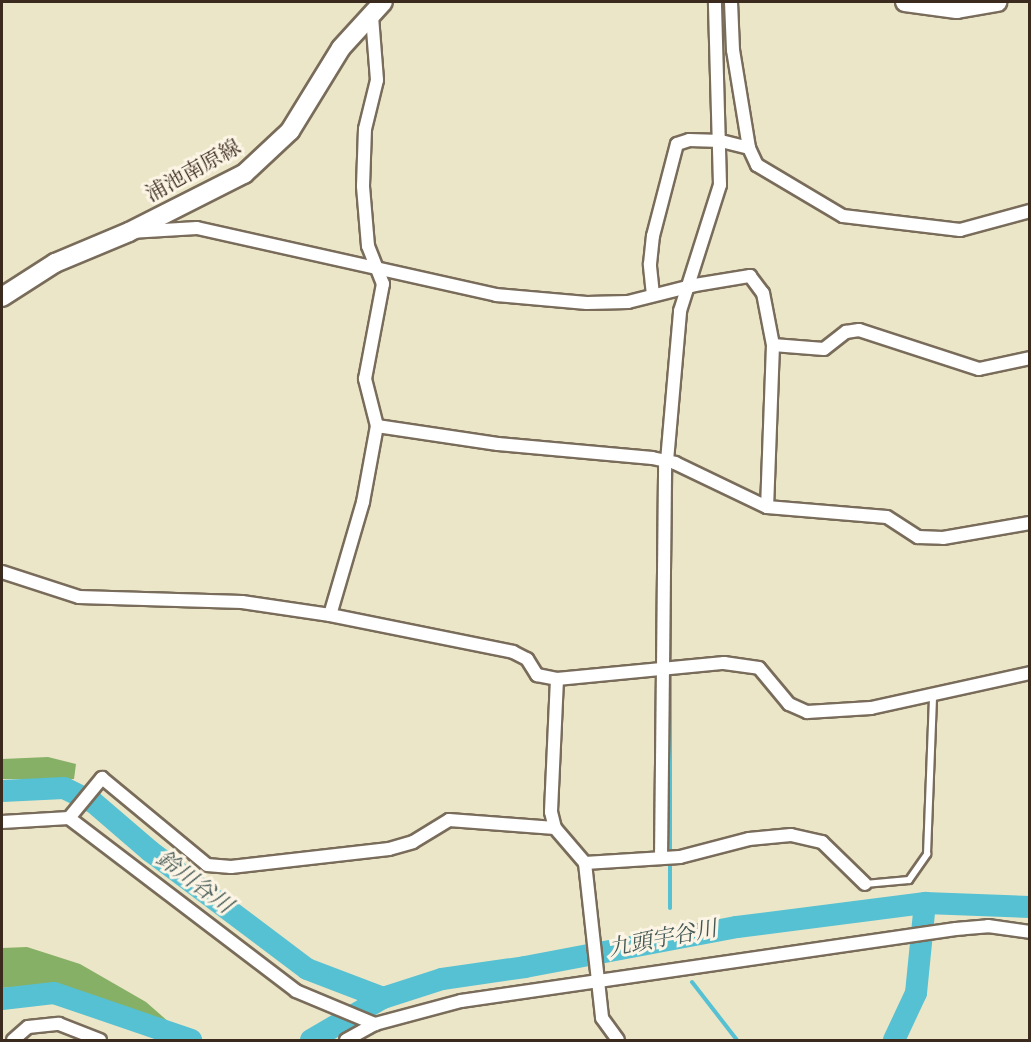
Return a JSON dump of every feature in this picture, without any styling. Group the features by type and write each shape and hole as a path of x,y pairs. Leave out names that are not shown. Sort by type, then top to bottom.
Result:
{"main road":[{"path":"904,2 957,9 997,2"},
{"name":"浦池南原線","path":"2,297 55,263 129,232 244,174 290,131 341,48 378,9"}],"street":[{"path":"666,857 669,462 676,343 690,286 716,204 724,141 715,2"},
{"path":"731,2 734,50 749,148 757,165 843,216 960,230 1029,211"},
{"path":"330,615 363,502 377,426 365,380 383,284 369,246 363,186 365,129 377,80 378,9"},
{"path":"653,295 650,264 653,236 670,159 677,144 689,140 724,141 749,148"},
{"path":"129,232 148,234 196,228 496,295 587,303 628,302 741,275 756,279 763,293 773,345 767,507"},
{"path":"773,345 824,349 846,332 859,330 979,369 1029,358"},
{"path":"377,426 498,444 669,462 767,507 887,517 918,537 943,538 1029,523"},
{"path":"2,572 79,597 242,602 330,615 513,652 527,659 537,675 557,679 724,663 759,668 789,704 807,712 871,708 1029,673"},
{"path":"557,679 551,812 555,828 585,862 590,935 602,1018 618,1041"},
{"path":"73,814 102,778 207,865 231,867 389,849 413,842 449,819 555,828"},
{"path":"2,822 73,814 315,1002 371,1022"},
{"path":"585,862 666,857 749,839 804,837 822,842 865,884"},
{"path":"346,1041 371,1022 460,1001 921,934 988,926 1029,932"},
{"path":"2,1039 13,1040 28,1027 59,1024 100,1041"}],"lane":[{"path":"865,884 909,880 927,854 933,696"}],"green space":[{"path":"48,757 76,764 74,779 2,779 2,759"},
{"path":"27,947 80,964 146,1002 170,1023 53,984 2,988 2,948"}],"waterway":[{"path":"721,16 725,179"},
{"path":"708,243 725,187"},
{"path":"670,517 672,465"},
{"path":"670,591 670,908"},
{"name":"鈴川谷川","path":"2,791 64,788 93,802 150,851 307,969 383,998"},
{"name":"九頭宇谷川","path":"311,1040 383,998 442,979 525,967 737,927 925,903 1030,907"},
{"path":"894,1040 916,993 925,903"},
{"path":"692,982 737,1040"},
{"name":"九頭宇谷川","path":"2,999 54,993 191,1040"}]}
